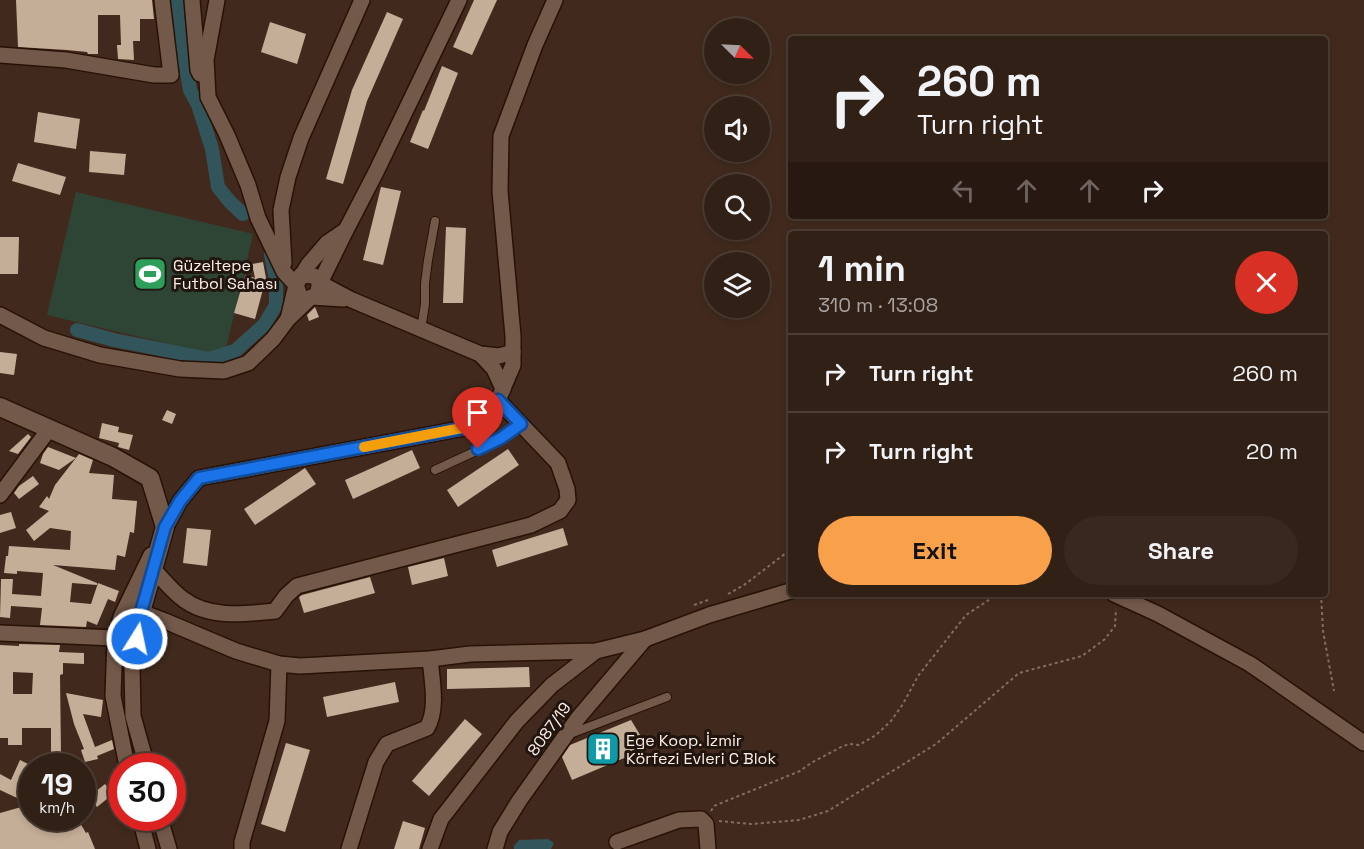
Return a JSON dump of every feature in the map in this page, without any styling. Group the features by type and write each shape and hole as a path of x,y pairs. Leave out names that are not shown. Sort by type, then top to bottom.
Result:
{"street":[{"path":"0,55 66,60 154,75 171,75 162,0"},
{"path":"192,0 198,70 208,86"},
{"path":"218,0 206,60 208,97 248,185 258,218 284,272 298,280 314,276 315,290"},
{"path":"284,272 281,210 288,177 301,138 362,0"},
{"path":"0,315 44,338 100,355 180,369 224,371 248,363 273,339 315,290 376,172 459,0"},
{"path":"124,753 112,696 115,638 121,617 165,527 180,501 199,478 475,426 494,410 513,365 513,336 500,191 501,136 555,0"},
{"path":"288,319 298,280 327,243 346,230"},
{"path":"298,280 301,297 315,290 352,300 480,354 499,356 513,352"},
{"path":"153,569 184,600 198,607 237,615 275,611 297,586 531,525 560,511 568,500 567,489 558,463 521,424 501,394 494,369 480,354"},
{"path":"0,408 50,428 150,478 165,527 141,612 132,666 133,716 143,753"},
{"path":"0,495 50,428"},
{"path":"141,612 236,651 279,664 300,666 430,659 470,654 596,651 645,639 709,615 788,592"},
{"path":"1114,598 1158,614 1250,664 1364,743"},
{"path":"0,633 115,638"},
{"name":"8087/19","path":"495,849 500,832 519,801 578,718 645,639"},
{"path":"430,849 441,819 517,721 552,685 596,651"},
{"path":"349,849 376,762 387,744 428,728 430,724 433,712 430,659"},
{"path":"242,849 242,842 277,721 279,664"},
{"path":"617,842 679,820 701,819 706,824 708,849"},
{"path":"143,831 148,849"},
{"path":"164,831 169,849"}],"lane":[{"path":"421,329 425,304 425,283 435,221"},
{"path":"435,470 501,438 521,424"},
{"path":"566,735 668,697"}],"path":[{"path":"993,597 966,615 918,676 891,721 876,735 859,745 843,746 800,771 714,806 711,812 712,818 718,821 751,824 800,820 828,811 936,744 1018,673 1082,656 1105,639 1115,626 1114,598"},
{"path":"1321,597 1323,631 1334,691"}],"green space":[{"name":"Güzeltepe Futbol Sahası","path":"76,192 253,234 224,357 47,315"}],"water":[{"path":"548,839 554,843 551,849 514,849 519,840"}],"building":[{"path":"16,0 152,0 154,19 140,19 140,41 133,41 134,60 118,59 117,45 121,45 120,15 98,15 98,54 18,47"},
{"path":"474,0 497,0 472,55 453,47"},
{"path":"387,12 403,19 367,101 343,184 326,179 352,90"},
{"path":"270,22 306,34 297,64 261,52"},
{"path":"442,66 458,73 428,149 410,142"},
{"path":"38,112 80,119 76,149 34,142"},
{"path":"90,151 126,154 124,175 89,172"},
{"path":"18,163 66,177 60,195 12,181"},
{"path":"381,187 401,191 383,265 363,260"},
{"path":"446,227 466,228 463,303 443,303"},
{"path":"0,237 19,237 18,274 0,274"},
{"path":"263,262 266,278 255,319 234,313 245,275 255,278 252,264"},
{"path":"315,307 319,317 309,321 307,315"},
{"path":"0,352 17,354 14,375 0,373"},
{"path":"167,410 176,414 172,424 162,420"},
{"path":"102,423 119,427 118,432 133,435 129,450 118,447 119,443 99,438"},
{"path":"28,434 31,437 18,454 9,451"},
{"path":"48,447 76,458 59,470 40,463"},
{"path":"508,449 519,465 458,507 447,490"},
{"path":"412,450 420,468 353,499 345,480"},
{"path":"79,454 93,460 89,473 114,475 112,499 137,501 134,533 130,532 125,557 117,555 115,570 53,565 97,583 97,585 72,583 70,602 91,604 98,583 119,591 115,602 108,599 97,625 87,621 86,627 40,625 42,608 11,606 10,618 0,617 1,579 13,579 12,594 41,596 43,573 17,571 17,574 4,573 9,546 70,550 71,531 50,528 34,541 26,530 49,511 39,507 47,496 49,499 55,485"},
{"path":"305,468 316,484 255,525 244,509"},
{"path":"33,476 39,484 19,499 14,493 19,486"},
{"path":"11,512 16,528 0,533 0,515"},
{"path":"187,528 211,530 207,566 183,563"},
{"path":"563,528 568,545 497,567 492,550"},
{"path":"444,558 448,576 412,585 408,567"},
{"path":"370,577 375,593 304,613 299,597 302,595"},
{"path":"0,645 60,645 59,652 84,653 84,664 63,663 63,674 60,675 61,753 51,753 51,728 22,728 22,745 8,745 8,738 0,738","holes":["13,672 33,673 32,694 13,694"]},
{"path":"529,667 530,687 447,689 447,669"},
{"path":"395,682 399,702 327,717 323,697"},
{"path":"66,693 103,700 101,717 83,714 95,747 112,740 114,749 97,756 96,759 96,753 82,753 81,750 84,749 74,724"},
{"path":"465,719 482,734 429,796 412,781"},
{"name":"Ege Koop. İzmir Körfezi Evleri C Blok","path":"631,720 648,748 572,780 562,757 570,745"},
{"path":"286,743 310,750 285,832 261,824"},
{"path":"18,764 18,798 0,790 0,774 11,780"},
{"path":"105,784 108,788 108,798 97,807 96,806 96,791"},
{"path":"18,808 18,831 88,832 95,849 0,849 0,813"},
{"path":"403,821 425,828 419,849 394,849"}],"waterway":[{"path":"177,0 178,22 190,90 198,105 212,149 218,187 243,214"},
{"path":"77,330 114,340 209,359 235,351 264,325 276,305 276,280 271,255"}],"slow traffic":[{"path":"364,447 477,425"}],"place":[{"name":"Güzeltepe Futbol Sahası","path":"150,274"},
{"name":"Ege Koop. İzmir Körfezi Evleri C Blok","path":"603,749"}],"route":[{"path":"137,639 141,612 165,527 180,501 199,478 475,426 494,410 498,400 521,424 501,438 478,449"}]}
